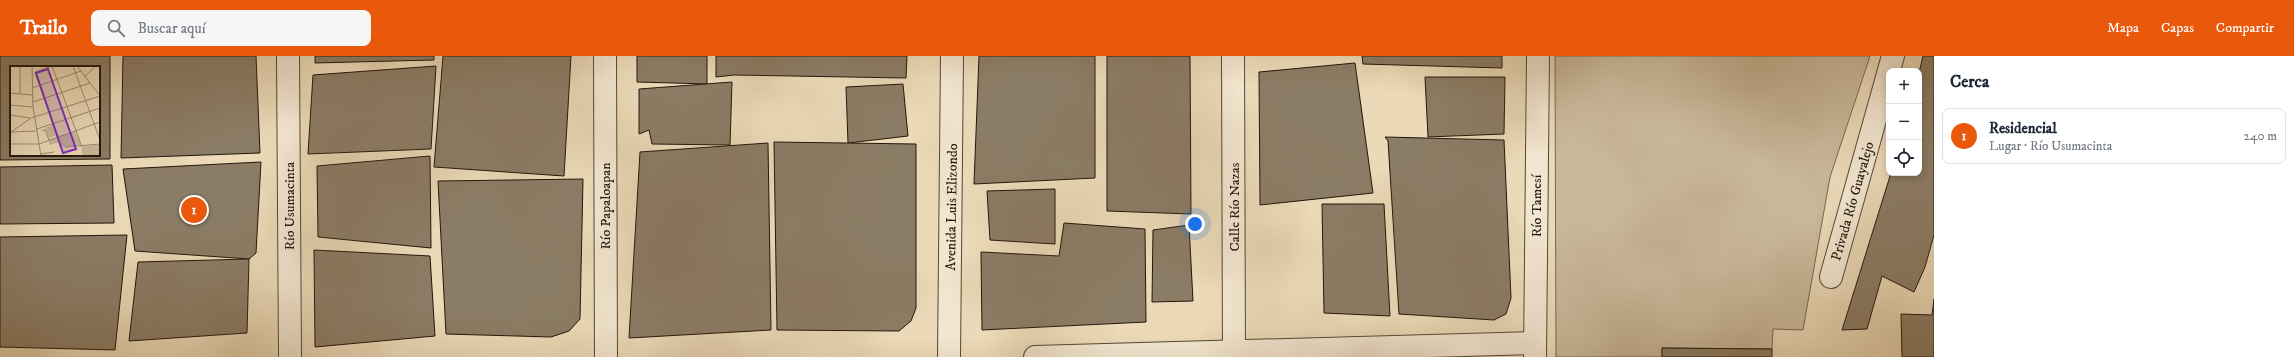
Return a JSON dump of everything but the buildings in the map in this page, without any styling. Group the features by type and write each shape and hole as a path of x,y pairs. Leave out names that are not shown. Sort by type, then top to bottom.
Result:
{"street":[{"name":"Río Usumacinta","path":"288,56 290,357"},
{"name":"Río Papaloapan","path":"605,56 606,357"},
{"name":"Avenida Luis Elizondo","path":"949,357 952,56"},
{"name":"Calle Río Nazas","path":"1233,56 1234,354"},
{"name":"Río Tamesí","path":"1535,350 1538,56"},
{"name":"Privada Río Guayalejo","path":"1831,277 1893,56"},
{"path":"1035,357 1535,350"}],"shaded area":[{"path":"1555,56 1870,56 1830,177 1803,330 1773,329 1772,349 1662,348 1662,357 1556,357"}],"place":[{"name":"Residencial","path":"194,210"}]}
